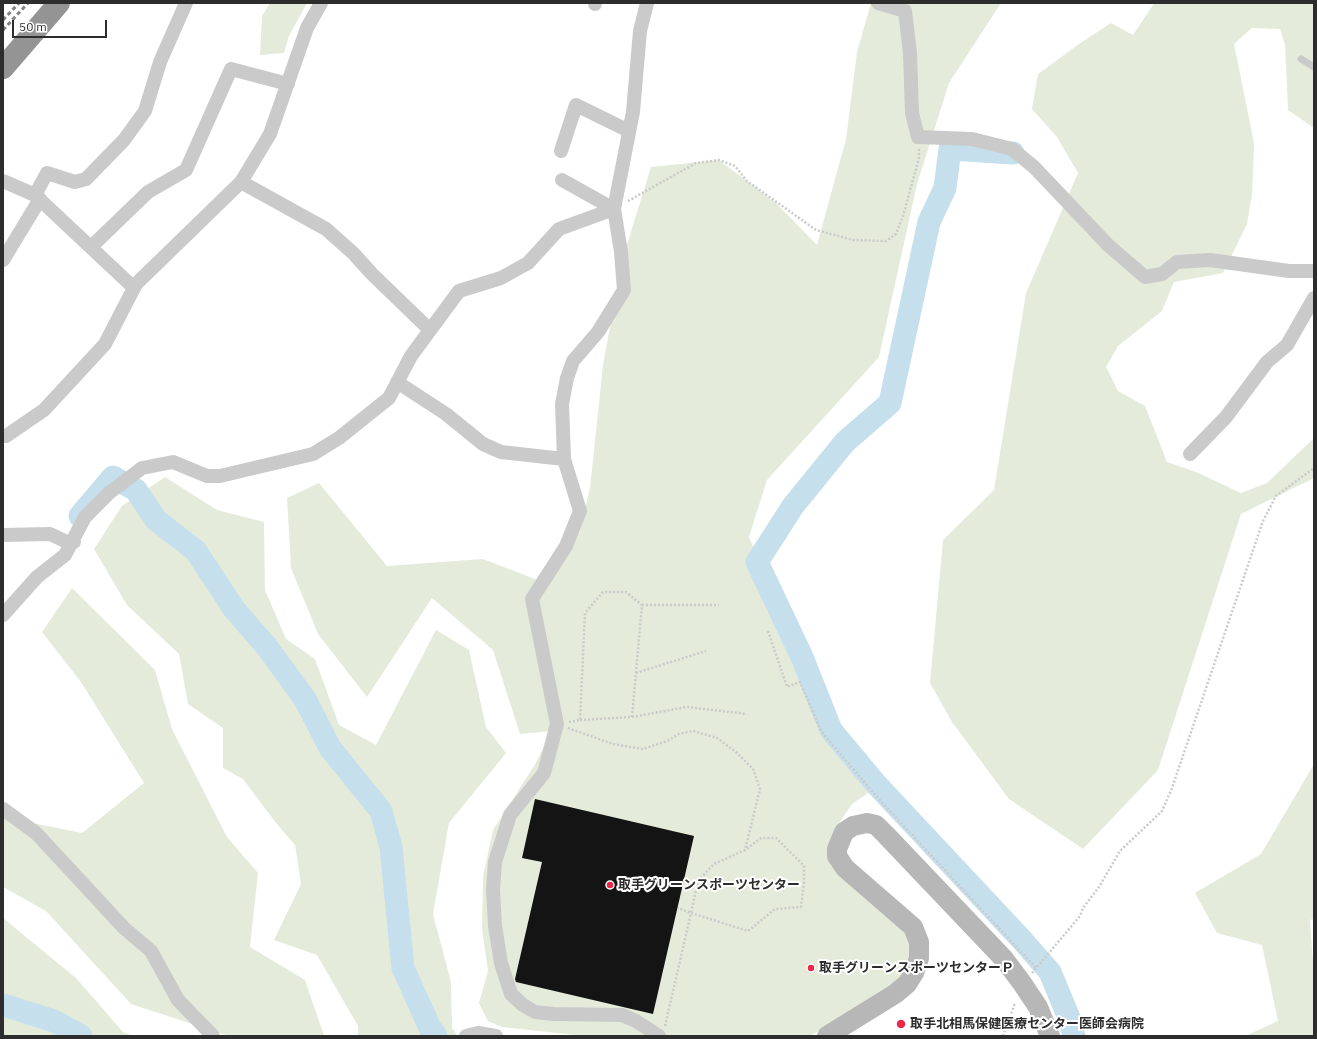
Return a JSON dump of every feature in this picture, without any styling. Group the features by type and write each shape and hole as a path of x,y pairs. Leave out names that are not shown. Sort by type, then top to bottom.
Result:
{"highway":[{"path":"3,68 59,3"}],"street":[{"path":"3,260 38,197 46,173 75,182 86,179 124,140 145,111 160,62 186,3"},
{"path":"3,436 6,436 44,410 105,344 136,284 241,182 270,134 308,28 321,3"},
{"path":"647,3 640,31 633,112 614,209 621,252 624,290 598,332 573,361 569,372 562,404 564,459 580,511 566,546 532,599 557,724 544,773 510,815 495,862 493,890 495,926 501,963 511,994 523,1006 535,1012 553,1014 622,1016 662,1032"},
{"path":"878,3 905,11 910,52 912,113 918,137 972,139 1012,149 1034,167 1108,245 1145,277 1162,274 1177,262 1210,260 1289,271 1314,271"},
{"path":"91,247 148,192 186,170 232,70 288,84"},
{"path":"561,152 576,105 629,131"},
{"path":"562,180 614,209"},
{"path":"3,181 38,197 133,287 136,284"},
{"path":"241,182 326,229 353,252 372,274 430,330"},
{"path":"3,615 37,577 65,555 74,542 86,517 109,494 142,468 173,462 207,476 220,476 313,454 339,438 372,414 389,398 411,356 459,291 501,278 528,262 559,229 614,209"},
{"path":"1190,454 1226,417 1267,362 1287,345 1314,298"},
{"path":"397,382 446,414 483,444 501,452 564,459"},
{"path":"3,535 50,534 66,542 74,542"},
{"path":"3,809 36,833 124,928 151,951 178,1000 213,1036"},
{"path":"826,1036 901,989 914,973 919,958 919,942 913,927 845,868 837,856 837,849 844,832 853,826 867,823 876,825 1004,959 1038,1007 1050,1036"},
{"path":"466,1036 478,1033 496,1036"}],"lane":[{"path":"1301,59 1314,68"}],"path":[{"path":"614,209 696,163 719,160 735,166 747,181 816,230 853,240 886,241 896,234 903,216 919,158 918,137"},
{"path":"1003,1036 1022,983 1037,969 1080,916 1083,908 1099,887 1108,868 1120,851 1162,811 1175,780 1263,521 1276,496 1314,468"},
{"path":"580,720 585,613 603,592 626,592 642,605 719,605"},
{"path":"632,717 642,605"},
{"path":"768,631 787,687 800,682 821,731 876,796 1037,969"},
{"path":"636,673 706,651"},
{"path":"557,724 580,720 632,717 687,707 747,714"},
{"path":"557,724 613,744 643,749 667,741 679,734 693,731 717,738 737,753 753,769 760,789 745,850"},
{"path":"662,1032 691,913 698,881 714,864 745,850 761,838 776,838 804,866 804,883 801,907 775,910 748,931 691,913 678,908"}],"green space":[{"path":"270,3 307,3 289,36 284,53 260,55 262,16"},
{"path":"871,3 1001,3 949,83 917,184 879,357 767,480 749,537 825,720 881,784 852,804 841,820 830,851 906,932 912,946 906,974 893,987 810,1036 585,1036 502,1027 488,1021 479,1003 488,971 482,929 483,877 493,830 534,766 552,731 520,734 493,650 432,598 367,697 318,634 291,568 287,498 319,483 387,566 483,559 540,581 571,535 579,534 590,488 603,365 623,258 651,167 719,160 776,203 817,245 846,139 857,52"},
{"path":"1152,3 1314,3 1314,128 1288,110 1285,45 1280,29 1252,28 1234,44 1254,143 1252,195 1247,224 1223,273 1174,282 1162,311 1118,346 1106,367 1118,391 1145,406 1167,462 1196,472 1241,493 1267,483 1314,438 1314,478 1241,514 1158,770 1083,849 1009,799 952,722 930,683 943,540 994,490 1026,293 1078,173 1057,137 1032,109 1038,74 1111,23 1133,35 1153,5"},
{"path":"165,477 217,510 264,522 265,590 286,639 315,659 339,725 376,745 436,630 469,650 486,727 506,753 449,823 433,914 451,982 452,1028 458,1036 358,1036 358,1026 317,955 274,940 301,884 295,845 276,823 243,779 223,768 223,728 188,704 179,654 127,605 94,549 122,506"},
{"path":"72,588 155,670 172,729 227,837 258,873 250,947 305,980 324,1036 229,1036 131,1004 46,911 3,887 3,817 82,833 144,783 81,682 42,632"},
{"path":"1314,764 1314,919 1310,920 1314,978 1314,1036 1245,1036 1278,1021 1262,945 1217,933 1195,893 1261,854"},
{"path":"3,918 76,978 123,1032 133,1036 3,1036"}],"building":[{"name":"取手グリーンスポーツセンター","path":"535,799 694,836 653,1014 516,982 515,979 542,862 522,858"}],"waterway":[{"path":"1013,153 950,149 945,188 929,222 890,403 845,442 793,506 757,562 802,657 831,730 876,784 1050,972 1069,1018 1074,1036"},
{"path":"80,516 113,477 136,490 156,520 196,551 234,609 267,647 305,699 330,748 381,811 391,847 403,968 430,1028 436,1036"},
{"path":"3,1005 54,1021 81,1036"}],"railway":[{"path":"3,20 19,3"},
{"path":"3,30 28,3"}],"place":[{"name":"取手グリーンスポーツセンター","path":"610,885"},
{"name":"取手グリーンスポーツセンターＰ","path":"811,968"},
{"name":"取手北相馬保健医療センター医師会病院","path":"901,1024"}]}
